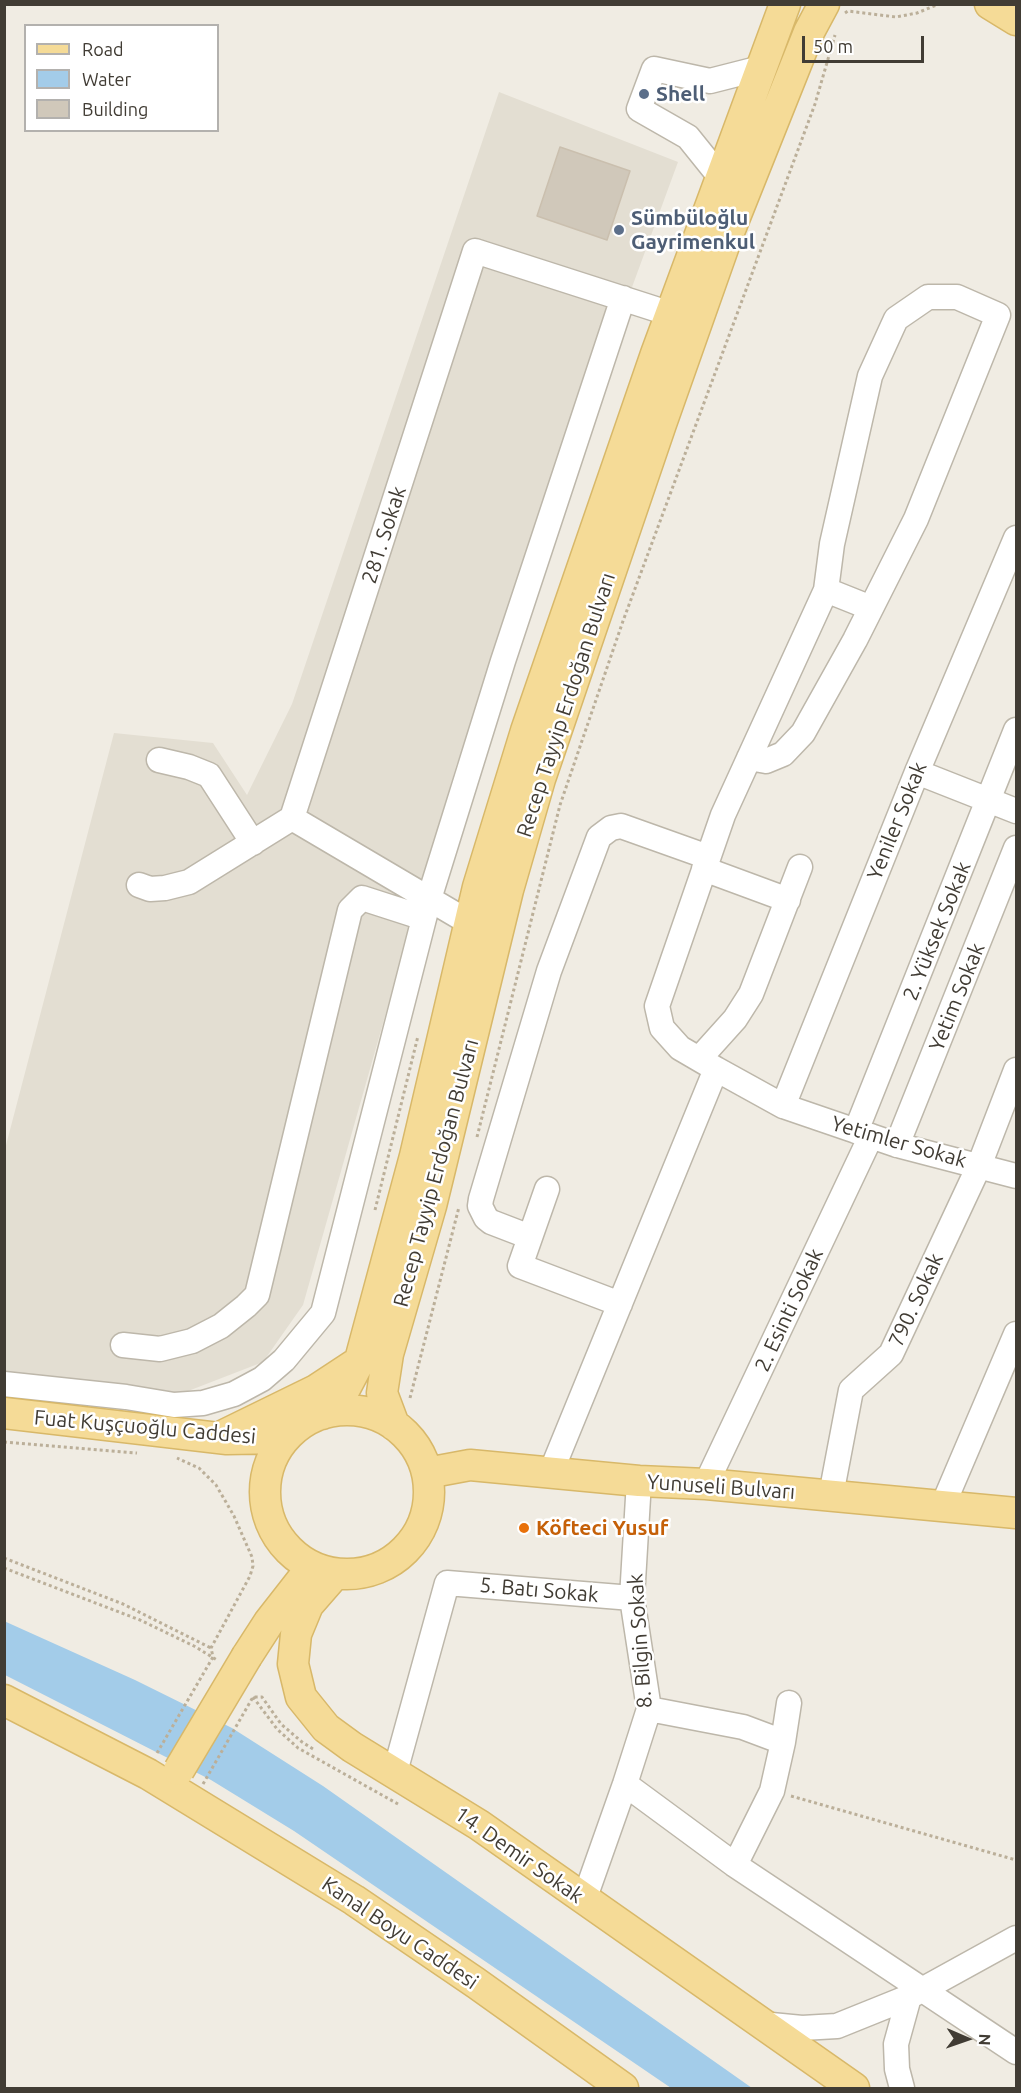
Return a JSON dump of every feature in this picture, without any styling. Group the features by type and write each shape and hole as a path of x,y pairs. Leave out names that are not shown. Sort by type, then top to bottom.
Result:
{"main road":[{"name":"Recep Tayyip Erdoğan Bulvarı","path":"322,1414 341,1396 359,1362 416,1156 478,887 526,731 671,314 785,4"},
{"name":"Recep Tayyip Erdoğan Bulvarı","path":"402,1414 382,1393 388,1354 431,1206 507,890 540,779 727,237 809,32 834,16"},
{"path":"218,1438 316,1390 359,1362"},
{"path":"357,1411 377,1416 402,1414 406,1436 419,1453 426,1473 429,1494 426,1516 410,1545 391,1561 368,1572 352,1574 323,1570 299,1559 280,1540 267,1511 265,1493 267,1475 278,1448 285,1438 306,1421 322,1414 357,1411"},
{"name":"Fuat Kuşçuoğlu Caddesi","path":"4,1413 218,1438 285,1438"},
{"name":"Yunuseli Bulvarı","path":"426,1473 470,1465 1015,1511"},
{"path":"4,1700 148,1774 177,1774 269,1622 323,1570"},
{"name":"14. Demir Sokak","path":"323,1570 296,1634 293,1664 301,1697 326,1728 352,1747 479,1825 854,2088"},
{"name":"Kanal Boyu Caddesi","path":"177,1774 623,2088"}],"street":[{"path":"721,178 688,137 639,109 654,69 710,81 761,68"},
{"name":"281. Sokak","path":"292,818 475,251 671,314"},
{"name":"Yetimler Sokak","path":"871,608 916,519 999,315 957,297 928,297 896,319 870,376 832,544 826,590 723,815 657,1006 662,1028 680,1048 783,1106 897,1145 1017,1176"},
{"path":"4,1384 126,1397 174,1405 202,1403 234,1394 262,1379 284,1360 324,1312 427,908 500,672 622,298"},
{"name":"Yeniler Sokak","path":"783,1106 917,772 1017,538"},
{"path":"749,758 766,760 783,754 803,734 871,608 826,590"},
{"name":"2. Yüksek Sokak","path":"863,1134 1017,730"},
{"path":"159,760 189,767 209,775 253,843"},
{"path":"917,772 1017,811"},
{"path":"139,885 150,889 189,882 292,818 427,908"},
{"path":"530,1237 491,1222 486,1218 480,1206 481,1199 549,971 599,837 611,828 621,826 788,900"},
{"name":"Yetim Sokak","path":"897,1145 1017,848"},
{"path":"550,1472 620,1304 707,1064 751,994 800,867"},
{"path":"123,1345 160,1348 192,1341 221,1326 257,1295 350,910 362,898 427,908 470,923"},
{"name":"790. Sokak","path":"831,1496 851,1390 891,1354 979,1166 1017,1070"},
{"name":"2. Esinti Sokak","path":"706,1484 863,1134"},
{"path":"547,1189 520,1266 620,1304"},
{"path":"944,1505 1017,1334"},
{"name":"8. Bilgin Sokak","path":"584,1900 649,1709 632,1598 639,1481"},
{"name":"5. Batı Sokak","path":"395,1772 447,1583 632,1598"},
{"path":"735,1865 772,1791 789,1703"},
{"path":"649,1709 743,1727 783,1742"},
{"path":"625,1784 916,1993 1017,2052"},
{"path":"761,2024 802,2028 837,2026 916,1993 1017,1938"},
{"path":"902,2088 897,2069 896,2044 916,1993"}],"path":[{"path":"476,1142 560,805 623,621 815,104 834,16 848,11 896,17 917,13 939,4"},
{"path":"402,1414 460,1207"},
{"path":"4,1442 139,1454"},
{"path":"171,1457 180,1458 199,1468 216,1485 234,1516 252,1557 250,1576 211,1648 213,1657 202,1676 177,1774"},
{"path":"4,1558 123,1604 211,1648"},
{"path":"4,1568 140,1620 213,1657"},
{"path":"177,1774 250,1703"},
{"path":"772,1791 1017,1860"}],"shaded area":[{"path":"499,92 678,162 456,766 303,1305 263,1362 183,1393 5,1386 5,1149 114,733 213,743 247,795 292,704"}],"water":[{"path":"4,1621 135,1680 232,1728 323,1786 752,2088 671,2088 294,1831 211,1780 5,1675"}],"building":[{"path":"560,147 630,171 607,240 537,216"}],"place":[{"name":"Shell","path":"644,94"},
{"name":"Sümbüloğlu Gayrimenkul","path":"619,230"},
{"name":"Köfteci Yusuf","path":"524,1528"}]}
